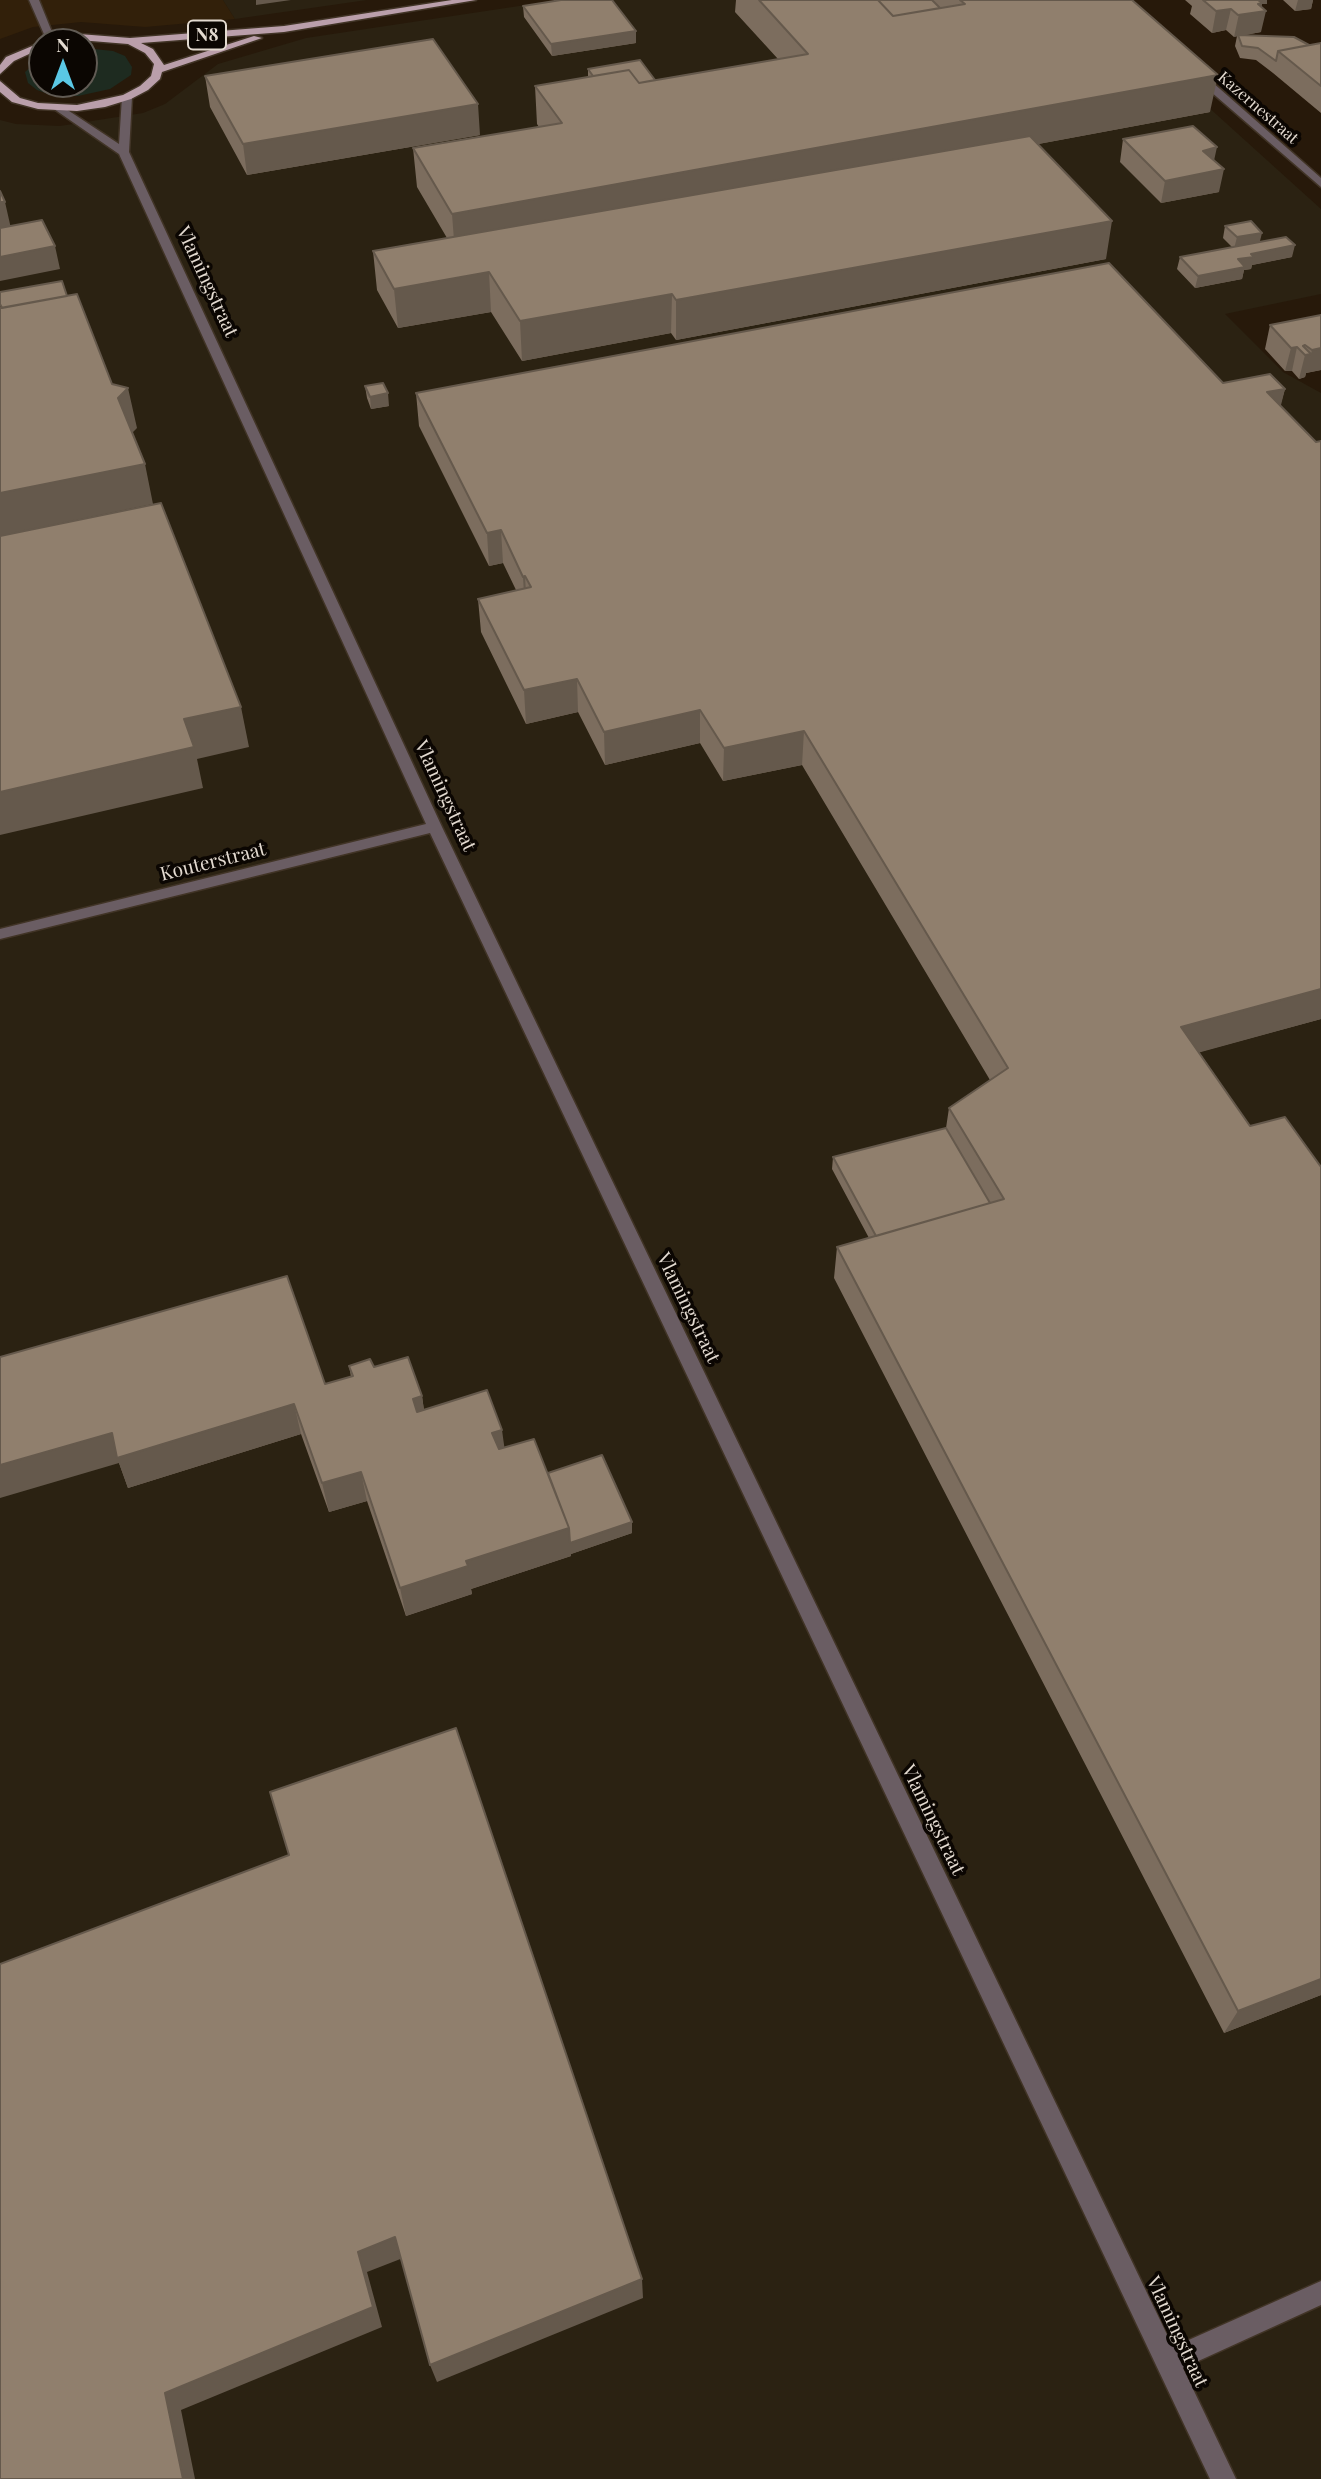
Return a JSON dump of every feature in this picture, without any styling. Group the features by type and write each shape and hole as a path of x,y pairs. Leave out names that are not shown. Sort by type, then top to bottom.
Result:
{"main road":[{"name":"N8","path":"130,41 284,29 471,0"},
{"name":"N8","path":"157,70 284,29"},
{"path":"0,84 4,95 38,106 59,108 105,104 127,97 144,88 156,76 159,64 149,51 130,41 98,38"},
{"path":"2,67 28,49"}],"street":[{"path":"34,0 43,28"},
{"name":"Kazernestraat","path":"1185,65 1321,184"},
{"name":"Vlamingstraat","path":"127,97 124,152 435,827 1223,2479"},
{"path":"59,108 124,152"},
{"name":"Kouterstraat","path":"0,934 435,827"},
{"path":"1168,2362 1321,2293"}],"shaded area":[{"path":"0,0 223,0 235,19 145,27 81,22 28,28 0,39"},
{"path":"223,0 367,0 235,19"},
{"path":"559,0 1090,0 1321,209 1321,294 1225,314 1283,372 1321,393 1321,2479 0,2479 0,120 16,124 60,126 143,113 165,104 218,64 306,38"}],"green space":[{"path":"98,49 125,56 132,67 131,75 110,89 98,92"}],"building":[{"path":"561,0 612,0 636,31 551,44 523,6"},
{"path":"759,0 878,0 893,16 965,4 960,0 1132,0 1218,75 452,214 413,148 562,123 535,86 629,70 639,83 808,54"},
{"path":"878,0 932,0 940,8 893,16"},
{"path":"1203,0 1258,0 1262,3 1258,4 1266,11 1238,15 1231,9 1216,11"},
{"path":"1238,35 1294,37 1309,45 1278,51 1276,61 1258,48 1242,46"},
{"path":"433,39 478,104 243,144 205,76"},
{"path":"1321,43 1321,86 1278,51"},
{"path":"640,60 655,80 639,83 629,70 593,76 588,69"},
{"path":"1193,126 1217,147 1203,151 1224,169 1165,181 1123,139"},
{"path":"1030,136 1112,221 676,300 672,294 520,321 489,272 394,289 373,251"},
{"path":"42,220 55,246 0,257 0,228"},
{"path":"1251,221 1262,233 1237,237 1225,226"},
{"path":"1286,237 1295,245 1238,259 1245,267 1198,276 1180,257"},
{"path":"1109,263 1223,383 1270,374 1285,389 1267,392 1316,442 1321,441 1321,989 1181,1027 1250,1126 1285,1117 1321,1167 1321,1979 1238,2011 837,1247 1004,1199 949,1108 1008,1068 804,731 724,748 700,710 604,732 577,679 524,690 478,599 531,587 525,576 523,577 501,530 487,533 416,393"},
{"path":"62,281 67,296 2,308 0,304 0,292"},
{"path":"77,294 112,384 128,388 118,398 145,464 0,493 0,308"},
{"path":"1321,315 1321,348 1312,350 1303,346 1311,354 1305,355 1297,347 1291,348 1270,325"},
{"path":"383,383 388,393 370,397 365,386"},
{"path":"161,503 241,707 184,719 194,747 0,792 0,536"},
{"path":"946,1128 990,1203 876,1236 833,1157"},
{"path":"287,1276 325,1384 353,1376 349,1366 370,1359 374,1367 408,1357 422,1396 413,1399 417,1412 487,1390 502,1430 492,1433 499,1449 534,1439 569,1528 466,1561 468,1566 400,1588 361,1472 322,1483 294,1404 117,1458 112,1433 0,1465 0,1357"},
{"path":"602,1455 632,1522 570,1543 569,1528 548,1473"},
{"path":"456,1728 642,2279 430,2365 395,2237 358,2252 373,2307 165,2393 183,2479 0,2479 0,1964 289,1855 270,1792"}]}
